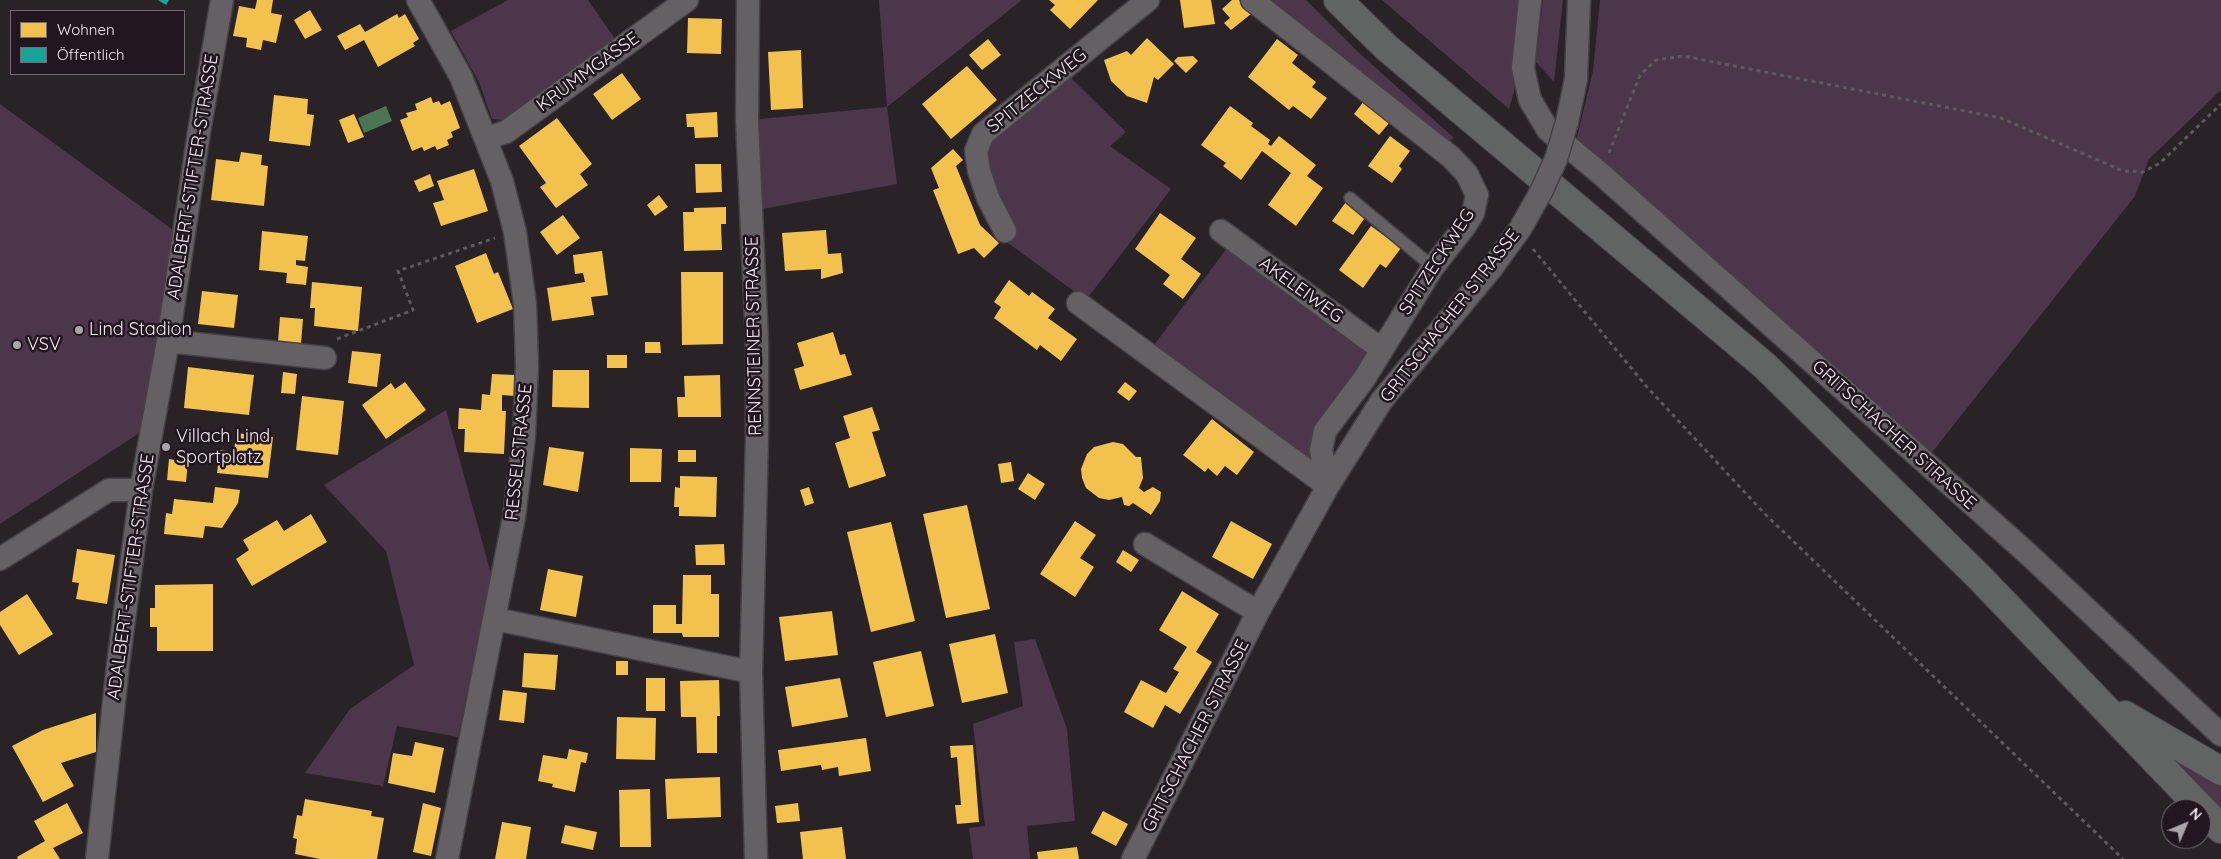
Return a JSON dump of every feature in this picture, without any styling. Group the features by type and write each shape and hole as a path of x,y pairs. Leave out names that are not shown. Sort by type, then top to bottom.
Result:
{"main road":[{"path":"1338,0 1387,48 1765,366 1981,579 2221,829"},
{"path":"2097,699 2221,771"}],"street":[{"name":"ADALBERT-STIFTER-STRASSE","path":"97,859 118,665 141,490 168,341 199,132 222,0"},
{"name":"RESSELSTRASSE","path":"418,0 461,77 487,138 502,181 515,232 525,304 527,366 524,437 514,517 447,859"},
{"name":"KRUMMGASSE","path":"487,138 506,132 688,0"},
{"name":"RENNSTEINER STRASSE","path":"748,0 747,120 756,342 757,437 751,672 756,859"},
{"name":"SPITZECKWEG","path":"1005,231 988,198 979,171 976,151 983,134 1148,0"},
{"name":"SPITZECKWEG","path":"1252,0 1451,157 1467,174 1477,195 1473,213 1433,267 1381,348 1364,379 1325,430 1321,450 1328,486"},
{"name":"GRITSCHACHER STRASSE","path":"1530,0 1523,68 1530,100 1548,130 1601,174 2027,554 2221,735"},
{"name":"GRITSCHACHER STRASSE","path":"1133,859 1258,612 1328,486 1382,400 1491,269 1520,229 1541,192 1556,159 1568,122 1576,79 1579,0"},
{"name":"AKELEIWEG","path":"1221,231 1381,348"},
{"path":"1078,303 1328,486"},
{"path":"168,341 325,358"},
{"path":"0,559 109,490 141,490"},
{"path":"1145,544 1258,612"},
{"path":"495,619 751,672"}],"lane":[{"path":"1350,198 1433,267"}],"path":[{"path":"1601,174 1640,75 1656,60 1684,56 2001,118 2123,171 2143,172 2160,164 2221,104"},
{"path":"325,358 332,341 413,310 398,271 515,232"},
{"path":"1532,248 1646,386 1764,513 2123,859"}],"shaded area":[{"path":"508,0 588,0 615,39 513,117 502,120 492,119 479,82 451,31"},
{"path":"879,0 1022,0 887,107"},
{"path":"1265,0 1306,0 1357,51 1454,138 1445,143"},
{"path":"1382,0 1520,0 1514,92 1509,109"},
{"path":"1543,0 1563,0 1554,82 1536,62"},
{"path":"1600,0 2221,0 2221,90 2149,159 2135,196 1929,456 1576,141 1593,71"},
{"path":"1066,73 1126,132 1110,146 1171,189 1086,300 1004,240 1000,207 986,156 990,144 1001,129"},
{"name":"Lind Stadion","path":"0,104 173,230 144,430 0,524"},
{"path":"386,106 392,121 364,133 358,118"},
{"path":"887,107 897,184 762,209 759,119"},
{"path":"1228,247 1365,350 1365,363 1312,457 1305,460 1151,349"},
{"path":"446,410 491,574 458,737 397,726 383,786 305,773 350,709 414,665 386,551 324,485"},
{"path":"1035,639 1067,729 1075,821 1027,826 1030,859 973,859 969,828 985,826 973,724 1023,706 1014,642"},
{"path":"2160,746 2221,785 2221,810"}],"building: Wohnen":[{"path":"257,0 273,0 271,13 282,15 276,43 263,40 261,50 246,47 247,38 233,36 239,6 255,9"},
{"path":"1049,0 1098,0 1070,29 1050,10 1055,5"},
{"path":"1180,0 1211,0 1215,24 1184,28"},
{"path":"1232,0 1239,0 1251,14 1231,30 1224,23 1230,18 1222,9"},
{"path":"310,10 322,30 305,39 294,20"},
{"path":"397,14 399,18 405,14 419,39 413,43 415,46 378,67 364,40 345,50 337,36 360,24 365,32"},
{"path":"688,18 722,19 721,54 687,53"},
{"path":"1147,38 1174,64 1158,80 1154,77 1147,103 1127,96 1111,81 1104,60 1127,51 1131,55"},
{"path":"988,39 1001,55 982,70 969,55"},
{"path":"1277,39 1298,55 1292,63 1316,82 1312,87 1327,98 1311,119 1293,106 1289,110 1248,77"},
{"path":"801,50 803,108 771,110 768,52"},
{"path":"1193,56 1198,61 1186,73 1174,61 1178,57"},
{"path":"967,66 997,100 951,139 922,104"},
{"path":"622,73 641,99 612,120 593,94"},
{"path":"274,95 308,99 307,114 314,115 310,146 269,141"},
{"path":"431,97 433,103 439,101 441,105 450,101 460,128 451,132 453,137 447,140 449,145 437,150 435,146 424,151 422,147 412,151 400,120 408,117 406,113 417,110 415,104"},
{"path":"1364,101 1390,122 1379,135 1354,114"},
{"path":"1230,106 1253,123 1251,126 1270,140 1268,144 1271,146 1279,136 1316,165 1307,176 1323,188 1296,226 1268,205 1291,173 1262,151 1241,180 1223,166 1226,163 1201,145"},
{"path":"717,112 718,137 695,138 694,127 687,127 686,114"},
{"path":"354,114 364,137 348,143 339,120"},
{"path":"557,118 592,164 580,174 588,185 556,208 540,187 546,183 519,146"},
{"path":"1390,136 1410,151 1399,166 1402,169 1392,183 1368,166"},
{"path":"953,149 963,160 956,166 980,225 999,243 984,258 974,248 958,254 933,190 939,188 931,168"},
{"path":"241,152 262,155 261,165 268,166 264,206 211,200 216,159 239,162"},
{"path":"695,164 721,164 722,192 696,193"},
{"path":"474,169 488,211 441,226 433,203 444,200 437,181"},
{"path":"430,174 434,186 419,192 414,181"},
{"path":"659,195 668,207 655,216 647,205"},
{"path":"1346,202 1366,216 1353,235 1332,221"},
{"path":"726,207 726,224 721,224 722,250 684,251 683,212 694,212 694,208"},
{"path":"1160,213 1196,238 1181,259 1201,274 1183,299 1163,284 1170,275 1135,249"},
{"path":"563,215 580,238 557,255 540,232"},
{"path":"1371,226 1401,248 1386,268 1380,264 1363,288 1339,270"},
{"path":"826,230 828,254 841,253 843,273 821,279 821,269 785,271 782,233"},
{"path":"262,231 308,236 305,261 296,260 296,265 308,267 306,285 286,283 287,273 259,270"},
{"path":"602,251 608,295 591,297 594,315 552,321 547,288 585,282 583,273 575,274 573,255"},
{"path":"486,253 494,274 498,272 513,309 477,323 455,266"},
{"path":"681,272 723,272 723,344 682,345"},
{"path":"1009,280 1029,296 1032,292 1055,309 1048,318 1077,339 1061,361 1040,345 1037,350 994,318 1001,307 994,302"},
{"path":"312,282 362,287 358,331 314,326 315,308 310,308"},
{"path":"202,291 238,295 234,328 198,324"},
{"path":"280,317 303,319 301,344 278,342"},
{"path":"833,332 840,355 845,354 852,375 800,390 794,369 804,366 797,343"},
{"path":"645,342 660,342 661,353 645,353"},
{"path":"352,351 381,354 377,387 348,383"},
{"path":"607,355 627,355 627,368 607,368"},
{"path":"188,367 254,375 249,415 184,408"},
{"path":"553,370 589,370 589,408 552,407"},
{"path":"283,372 297,374 295,394 281,393"},
{"path":"492,374 516,375 515,396 502,395 502,411 506,411 504,454 464,452 465,429 458,429 459,408 481,410 482,394 490,395"},
{"path":"720,375 721,417 678,417 677,397 685,397 684,376"},
{"path":"405,382 426,410 386,439 362,405 391,383 395,389"},
{"path":"1125,382 1137,391 1129,401 1117,392"},
{"path":"302,396 344,401 338,455 296,450"},
{"path":"872,407 880,430 872,432 886,476 849,488 835,443 850,438 843,416"},
{"path":"1212,419 1254,452 1237,475 1225,466 1217,476 1208,468 1205,472 1183,455"},
{"path":"236,433 273,437 268,478 217,473 220,450 234,452"},
{"path":"1113,442 1123,444 1136,457 1141,457 1143,478 1139,488 1144,492 1153,487 1161,492 1160,501 1151,515 1133,503 1129,506 1124,505 1122,497 1109,500 1099,498 1086,488 1081,469 1087,454 1094,447"},
{"path":"549,447 584,452 578,492 543,485"},
{"path":"630,448 662,449 661,482 630,482"},
{"path":"678,450 696,450 696,462 678,462"},
{"path":"169,459 188,462 186,482 167,480"},
{"path":"1011,462 1014,481 1001,483 998,464"},
{"path":"1028,473 1045,484 1035,500 1018,489"},
{"path":"680,476 717,477 716,517 679,516 679,507 674,507 675,487 680,488"},
{"path":"215,487 240,490 238,503 222,528 205,526 203,538 164,534 166,513 172,514 174,499 213,503"},
{"path":"809,487 814,503 805,506 800,490"},
{"path":"967,505 990,609 946,618 923,514"},
{"path":"311,514 327,542 252,586 236,559 249,550 243,540 277,520 284,531"},
{"path":"1075,521 1096,535 1080,558 1094,567 1075,597 1040,574"},
{"path":"1231,521 1272,544 1253,579 1212,557"},
{"path":"891,522 915,621 871,632 847,532"},
{"path":"724,544 725,565 696,565 695,545"},
{"path":"77,549 115,555 107,604 76,599 79,583 72,582"},
{"path":"1123,550 1139,560 1131,572 1116,562"},
{"path":"548,569 583,576 576,617 540,610"},
{"path":"683,575 711,575 711,594 719,594 719,637 683,637 682,633 653,633 653,605 676,605 676,624 682,624"},
{"path":"213,584 213,651 157,651 157,627 150,627 150,608 155,608 155,585"},
{"path":"1182,591 1219,614 1196,652 1212,662 1180,714 1165,705 1153,728 1124,712 1141,680 1166,693 1179,672 1173,669 1187,647 1159,630"},
{"path":"27,594 53,634 19,655 0,625 0,612"},
{"path":"832,611 838,655 785,661 779,617"},
{"path":"995,634 1008,693 962,703 949,644"},
{"path":"921,651 934,706 886,717 873,662"},
{"path":"524,653 558,655 555,690 522,687"},
{"path":"616,661 628,661 628,675 616,675"},
{"path":"646,678 665,678 665,711 646,711"},
{"path":"840,678 848,717 792,727 785,687"},
{"path":"719,680 720,716 717,716 717,753 697,753 696,717 681,717 680,681"},
{"path":"503,690 527,693 524,723 499,720"},
{"path":"96,713 96,752 61,763 74,786 43,802 12,746 43,730"},
{"path":"617,717 656,718 655,760 616,759"},
{"path":"866,738 871,771 839,776 838,767 822,770 821,765 781,771 778,750"},
{"path":"415,742 444,748 435,793 388,783 393,753 412,756"},
{"path":"973,745 979,822 957,824 955,805 961,805 957,757 951,758 950,746"},
{"path":"569,749 588,753 586,763 581,762 575,792 552,787 553,784 538,781 543,755 567,759"},
{"path":"720,777 721,817 667,819 665,779"},
{"path":"650,789 651,847 620,847 619,790"},
{"path":"305,799 372,811 371,816 384,818 377,859 320,859 295,854 297,839 293,838 297,815 302,816"},
{"path":"67,803 83,833 53,848 60,859 18,859 17,857 45,841 34,821"},
{"path":"423,803 441,808 431,856 413,852"},
{"path":"798,803 800,821 777,823 775,806"},
{"path":"1103,811 1128,824 1116,846 1091,833"},
{"path":"502,822 531,827 526,859 495,859"},
{"path":"565,825 597,832 593,850 561,843"},
{"path":"842,827 846,859 803,859 800,832"},
{"path":"1077,847 1079,859 1038,859 1037,852"}],"building: Öffentlich":[{"path":"158,0 169,0 166,5"}],"place":[{"name":"Lind Stadion","path":"79,330"},
{"name":"VSV","path":"17,345"},
{"name":"Villach Lind Sportplatz","path":"166,447"}]}
